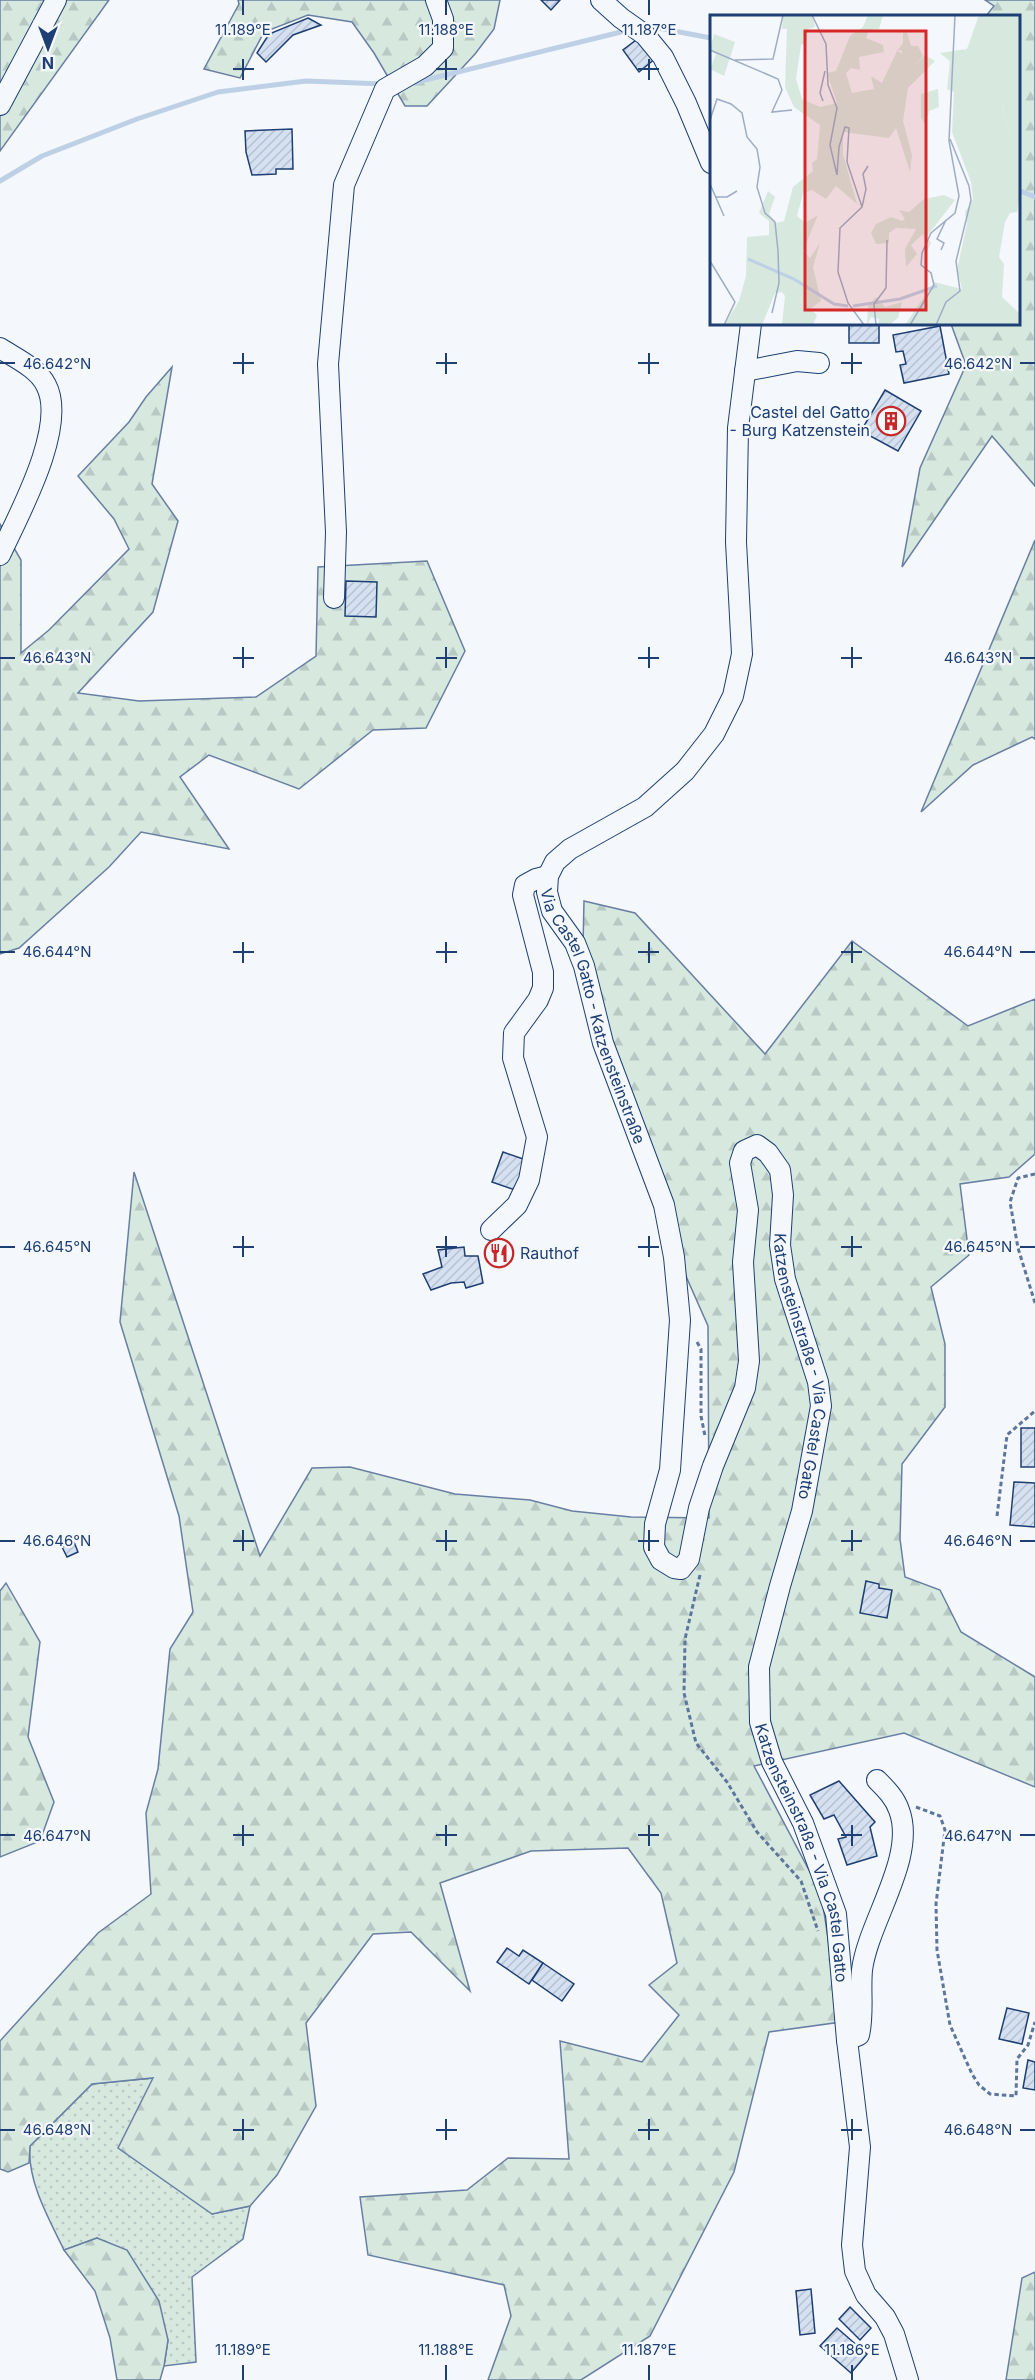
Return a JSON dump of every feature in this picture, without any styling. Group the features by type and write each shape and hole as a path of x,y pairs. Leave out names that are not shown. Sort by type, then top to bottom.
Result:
{"street":[{"path":"0,105 56,0"},
{"path":"334,598 336,532 328,364 344,185 385,89 425,66 443,48 443,19 436,0"},
{"path":"601,0 645,35 663,57 686,103 710,161"},
{"name":"Via Castel Gatto - Katzensteinstraße","path":"680,1320 674,1257 664,1205 603,1043 584,966 575,943 552,911 547,892 548,876 555,862 570,849 645,807 685,771 714,734 733,696 742,654 736,542 738,428 750,326"},
{"path":"0,348 39,375 51,397 53,417 47,443 33,481 0,555"},
{"path":"745,371 797,361 819,363"},
{"path":"491,1230 516,1205 529,1180 535,1155 537,1137 513,1059 514,1034 538,1000 543,988 543,972 523,895 525,885 548,876"},
{"name":"Katzensteinstraße - Via Castel Gatto","path":"680,1320 670,1470 655,1524 654,1547 661,1560 674,1568 681,1569 689,1559 699,1508 713,1466 745,1389 749,1361 743,1262 748,1210 740,1163 744,1151 757,1145 768,1153 780,1170 783,1195 780,1245 785,1279 818,1382 821,1406 802,1511 759,1667 760,1722 772,1762 803,1823 836,1914 847,2040 860,2147 852,2245 855,2271 866,2295 885,2317 894,2334 908,2380"},
{"path":"847,2040 859,2035 862,2023 862,1970 883,1901 896,1877 901,1850 900,1811 892,1796 877,1780"}],"path":[{"path":"1035,1174 1018,1178 1010,1202 1018,1248 1035,1304"},
{"path":"680,1320 692,1331 701,1349 701,1416 713,1466"},
{"path":"998,1516 1007,1435 1035,1411"},
{"path":"702,1567 685,1639 684,1694 696,1743 727,1782 757,1832 801,1881 819,1934"},
{"path":"900,1811 913,1807 924,1809 940,1816 945,1830 936,1904 938,1950 950,2025 972,2074 990,2094 1016,2096 1017,2059 1028,2045 1035,2022"}],"green space":[{"path":"0,0 109,0 0,151"},
{"path":"238,0 500,0 494,29 475,54 427,106 405,106 374,53 352,22 308,15 264,32 240,78 204,69 239,4"},
{"path":"985,0 1035,0 1035,486 992,436 902,567 920,468 966,365 952,326 1020,326 1020,15 987,15 994,6"},
{"path":"172,367 152,484 178,521 153,612 78,693 139,701 256,697 316,656 318,567 427,561 465,651 426,728 373,730 299,789 209,755 180,777 229,849 141,832 109,867 19,948 0,954 0,524 21,560 21,653 49,630 129,549 114,519 78,476 129,422 146,397"},
{"path":"1035,540 1035,739 1032,737 973,765 921,812"},
{"path":"584,901 635,913 765,1054 852,941 968,1026 1035,999 1035,1154 1009,1177 960,1184 969,1255 931,1287 945,1344 945,1407 902,1464 900,1539 905,1577 940,1590 961,1632 1035,1677 1035,1787 904,1733 754,1766 821,1893 841,2022 769,2032 734,2172 650,2336 581,2380 488,2380 511,2316 504,2285 368,2255 360,2197 467,2190 508,2158 569,2159 560,2041 642,2062 679,2015 649,1985 677,1963 661,1893 628,1848 531,1851 440,1883 470,1991 411,1932 373,1934 306,2023 316,2106 277,2175 250,2206 212,2214 118,2148 153,2078 92,2084 30,2146 29,2163 8,2172 0,2169 0,2041 98,1933 151,1894 146,1813 158,1769 170,1649 193,1612 179,1516 120,1322 134,1172 260,1556 312,1468 350,1467 455,1494 530,1500 572,1511 631,1517 709,1518 708,1326 670,1240 583,946"},
{"path":"6,1583 40,1642 28,1737 54,1802 40,1841 0,1857 0,1591"},
{"path":"153,2078 212,2214 250,2206 243,2239 192,2277 196,2362 164,2366 168,2340 97,2238 64,2250 40,2200 30,2159 30,2146 92,2084"},
{"path":"97,2238 127,2250 159,2301 168,2340 160,2380 117,2380 110,2338 95,2291 64,2250"},
{"path":"1035,2272 1035,2380 1006,2380 1022,2278"}],"building":[{"path":"541,0 560,0 551,10"},
{"path":"308,18 321,25 293,35 266,62 257,53 269,34"},
{"path":"640,37 656,58 639,72 623,50"},
{"path":"292,129 293,169 276,169 276,174 252,175 246,152 245,131"},
{"path":"849,326 879,326 879,343 849,343"},
{"path":"940,326 949,374 904,383 900,365 906,364 903,351 896,352 893,335"},
{"name":"Castel del Gatto - Burg Katzenstein","path":"885,390 921,411 898,451 861,431"},
{"path":"346,581 377,582 376,617 345,616"},
{"path":"503,1152 529,1161 518,1191 492,1182"},
{"path":"464,1247 465,1256 478,1256 483,1283 466,1288 464,1282 451,1283 431,1290 423,1274 442,1267 438,1250"},
{"path":"1021,1428 1035,1428 1035,1467 1021,1467"},
{"path":"1014,1482 1035,1483 1035,1527 1010,1525"},
{"path":"74,1542 78,1552 67,1557 62,1547"},
{"path":"866,1581 879,1584 879,1588 892,1590 887,1618 860,1613"},
{"path":"839,1781 875,1822 870,1827 877,1856 847,1865 838,1839 846,1837 834,1815 824,1819 810,1795"},
{"path":"507,1948 519,1956 523,1950 543,1963 529,1984 497,1962"},
{"path":"543,1963 574,1984 562,2001 532,1980"},
{"path":"1007,2008 1029,2013 1022,2044 999,2039"},
{"path":"1028,2060 1035,2062 1035,2090 1023,2088"},
{"path":"811,2289 815,2333 800,2335 796,2291"},
{"path":"850,2307 871,2328 860,2340 839,2319"},
{"path":"837,2328 867,2354 851,2373 820,2346"}],"waterway":[{"path":"653,27 710,38"},
{"path":"409,84 621,32"},
{"path":"0,181 42,156 137,119 218,92 306,81 384,84"},
{"path":"1020,191 1035,197"}],"place":[{"name":"Castel del Gatto - Burg Katzenstein","path":"891,421"},
{"name":"Rauthof","path":"499,1253"}]}
